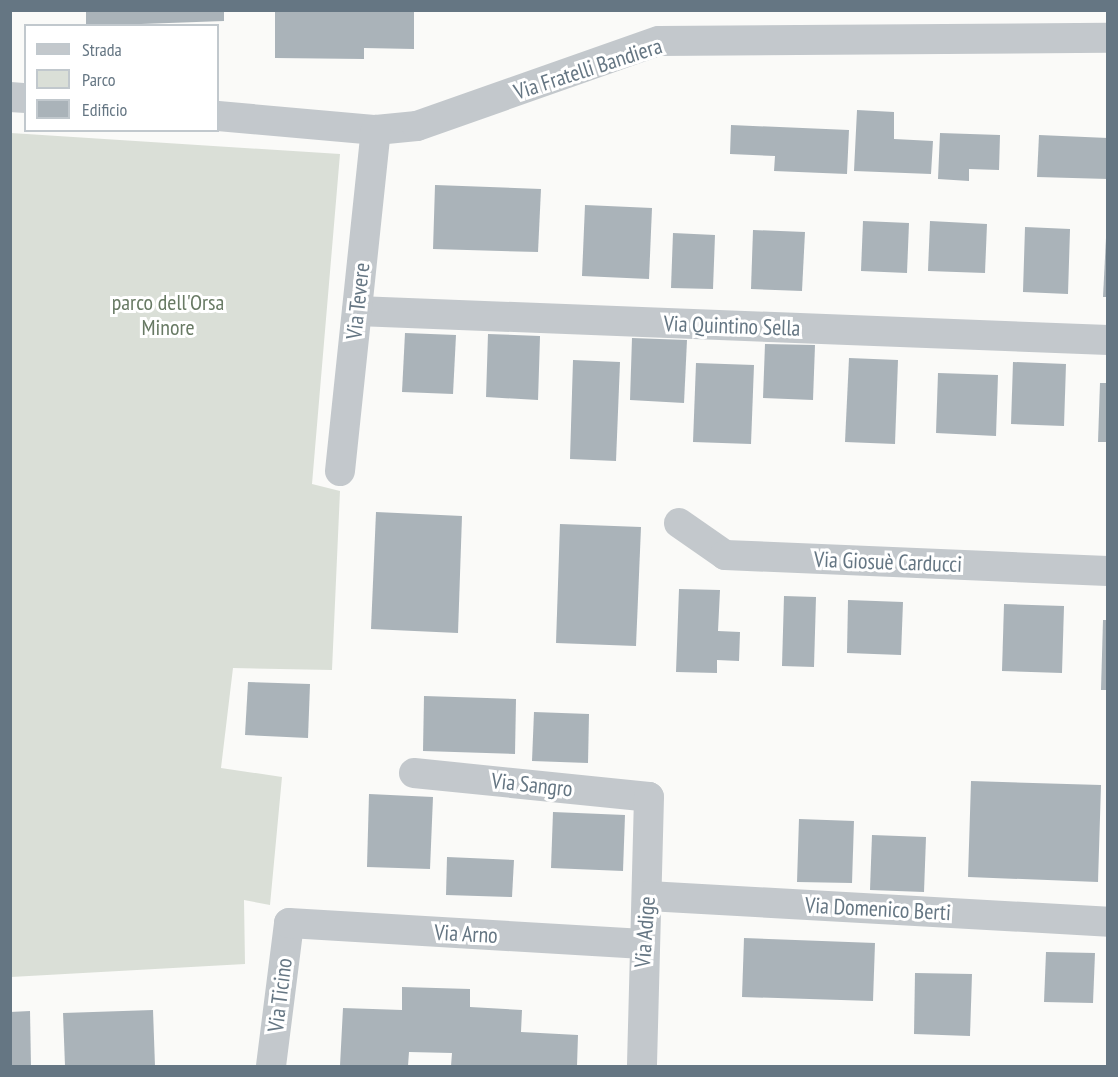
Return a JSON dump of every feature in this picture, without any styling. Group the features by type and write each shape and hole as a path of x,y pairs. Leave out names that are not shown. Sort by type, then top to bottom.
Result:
{"street":[{"name":"Via Fratelli Bandiera","path":"219,116 376,130 417,126 659,42 1107,38"},
{"name":"Via Tevere","path":"340,471 376,130"},
{"name":"Via Quintino Sella","path":"357,311 1107,340"},
{"name":"Via Giosuè Carducci","path":"679,523 725,555 1107,571"},
{"name":"Via Sangro","path":"414,773 649,797"},
{"name":"Via Adige","path":"642,1066 643,944 648,896 649,797"},
{"name":"Via Domenico Berti","path":"648,896 1107,922"},
{"name":"Via Arno","path":"289,923 643,944"},
{"name":"Via Ticino","path":"271,1066 289,923"}],"green space":[{"name":"parco dell'Orsa Minore","path":"11,133 340,154 312,484 340,491 332,670 233,668 221,768 282,777 270,905 244,900 245,964 11,977"}],"building":[{"path":"86,10 224,10 224,21 86,24"},
{"path":"275,10 414,10 414,49 364,48 364,59 275,58"},
{"path":"857,110 894,112 894,139 933,141 931,174 854,171"},
{"path":"731,125 849,130 847,174 774,171 775,156 730,154"},
{"path":"940,133 1000,135 999,170 969,169 969,181 938,179"},
{"path":"1039,135 1108,138 1108,179 1037,177"},
{"path":"435,185 541,189 538,252 433,249"},
{"path":"585,205 652,208 649,279 582,276"},
{"path":"863,221 909,223 907,273 861,271"},
{"path":"930,221 987,224 985,273 928,271"},
{"path":"1025,227 1070,229 1068,294 1023,292"},
{"path":"753,230 805,232 802,291 751,289"},
{"path":"673,233 715,235 713,289 671,288"},
{"path":"1106,238 1108,238 1108,297 1103,297"},
{"path":"405,333 456,335 453,394 402,392"},
{"path":"488,334 540,336 538,400 486,397"},
{"path":"632,338 687,340 684,403 630,400"},
{"path":"765,344 815,345 813,400 763,398"},
{"path":"849,358 898,360 895,444 845,442"},
{"path":"573,360 620,362 616,461 570,459"},
{"path":"1013,362 1066,364 1064,426 1011,424"},
{"path":"696,363 754,365 751,444 693,442"},
{"path":"938,373 998,375 996,436 936,433"},
{"path":"1100,383 1108,383 1108,442 1098,442"},
{"path":"376,512 462,516 458,633 371,629"},
{"path":"560,524 641,527 636,646 556,643"},
{"path":"679,589 720,590 718,631 740,632 739,661 717,660 717,673 676,672"},
{"path":"784,596 816,597 814,667 782,666"},
{"path":"848,600 903,602 901,655 847,653"},
{"path":"1004,604 1064,606 1062,673 1002,671"},
{"path":"1103,620 1108,620 1108,690 1101,690"},
{"path":"248,682 310,684 308,738 245,735"},
{"path":"424,696 516,699 515,754 423,751"},
{"path":"534,712 589,714 588,763 532,761"},
{"path":"971,781 1101,785 1098,882 968,877"},
{"path":"369,794 433,797 430,869 367,867"},
{"path":"553,812 625,815 623,871 551,868"},
{"path":"799,819 854,821 852,883 797,882"},
{"path":"872,835 926,837 924,892 870,890"},
{"path":"447,857 514,860 512,897 446,895"},
{"path":"744,938 875,943 873,1001 742,997"},
{"path":"1046,952 1095,953 1093,1003 1044,1002"},
{"path":"915,973 972,974 970,1036 914,1034"},
{"path":"402,987 470,989 470,1007 522,1010 521,1032 578,1035 577,1066 451,1066 452,1053 409,1052 408,1066 340,1066 343,1008 402,1010"},
{"path":"153,1010 155,1066 65,1066 63,1013"},
{"path":"30,1011 31,1066 10,1066 10,1012"}]}
